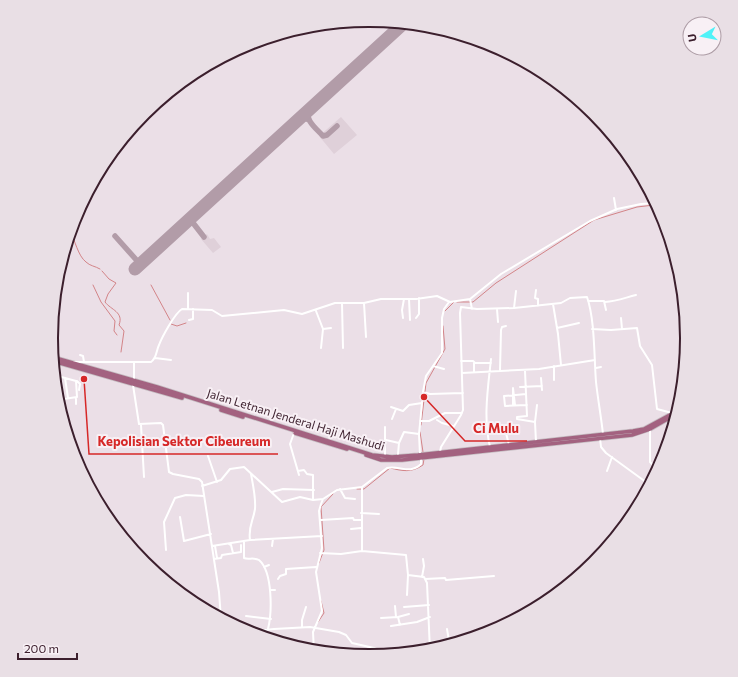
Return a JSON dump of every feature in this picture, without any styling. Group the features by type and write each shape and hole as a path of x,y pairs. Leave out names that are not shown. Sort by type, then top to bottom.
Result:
{"main road":[{"name":"Jalan Letnan Jenderal Haji Mashudi","path":"58,360 157,388 371,458 389,461 490,447 604,435 636,434 650,429 671,416"},
{"name":"Jalan Letnan Jenderal Haji Mashudi","path":"58,360 112,376"},
{"name":"Jalan Letnan Jenderal Haji Mashudi","path":"157,388 294,433 372,455 409,458"},
{"name":"Jalan Letnan Jenderal Haji Mashudi","path":"422,456 600,438 644,429 671,415"}],"street":[{"path":"614,198 616,210"},
{"path":"69,362 149,362 155,358 159,344 180,310 212,310 222,316 284,310 302,314 316,310 328,304 364,303 381,299 409,299 437,296 450,302 470,301 502,273 587,222 616,210 649,203"},
{"path":"536,290 535,298 538,299 538,306"},
{"path":"514,308 516,291"},
{"path":"188,293 188,309"},
{"path":"588,301 619,301 623,298 636,295"},
{"path":"440,453 441,445 462,414 463,393 460,309 462,307 497,309 514,308 562,303 570,298 587,297 600,400 599,409 604,435"},
{"path":"416,318 419,314 419,298"},
{"path":"403,318 402,310 404,299"},
{"path":"409,299 410,320"},
{"path":"470,301 472,307"},
{"path":"202,486 217,482 230,469 244,467 282,502 300,497 313,500 323,499 340,490 362,489 387,468 408,470 414,469 420,465 422,456 419,434 426,376 434,367 442,353 442,318 444,309 450,302"},
{"path":"605,302 606,310"},
{"path":"342,303 343,348"},
{"path":"364,303 366,337"},
{"path":"553,304 561,364"},
{"path":"189,320 193,319 193,309"},
{"path":"497,309 498,322"},
{"path":"316,310 323,329 321,348"},
{"path":"621,318 622,329"},
{"path":"557,328 579,323"},
{"path":"500,370 501,330 502,327 506,326"},
{"path":"323,329 331,328"},
{"path":"592,329 607,330 638,328 640,345 652,365 657,409 672,412"},
{"path":"80,355 83,356 84,362"},
{"path":"155,358 171,360"},
{"path":"490,447 487,431 486,403 491,359"},
{"path":"462,373 474,371 525,370 595,360"},
{"path":"461,361 491,363"},
{"path":"134,363 134,382 138,420 141,425 144,477"},
{"path":"474,363 474,371"},
{"path":"554,366 554,380"},
{"path":"434,367 444,369"},
{"path":"596,368 602,367"},
{"path":"525,370 527,419"},
{"path":"60,377 76,381 78,394 76,397 76,404"},
{"path":"65,378 68,398"},
{"path":"541,378 542,390"},
{"path":"520,387 542,386"},
{"path":"425,392 463,393"},
{"path":"526,394 504,396 504,405 527,405"},
{"path":"514,395 514,405"},
{"path":"63,399 76,397"},
{"path":"391,407 403,411 409,405 419,404 422,402"},
{"path":"536,442 535,422 537,406"},
{"path":"392,419 396,409"},
{"path":"421,421 429,421 445,413 462,414"},
{"path":"527,416 517,419 527,419 535,422"},
{"path":"438,420 442,423 453,426"},
{"path":"141,425 163,424 169,472 199,479 202,486 216,558 220,612"},
{"path":"385,427 385,457"},
{"path":"505,429 509,445"},
{"path":"650,429 650,462 654,464"},
{"path":"398,454 399,442 404,432 419,434"},
{"path":"294,433 290,444 299,475"},
{"path":"600,438 602,448 645,482"},
{"path":"386,440 399,442"},
{"path":"208,456 217,482"},
{"path":"607,471 612,457"},
{"path":"298,471 305,470 306,474 313,474 313,500"},
{"path":"250,540 249,526 254,517 255,506 251,472"},
{"path":"272,492 282,489 314,490"},
{"path":"362,489 362,551"},
{"path":"340,490 344,494 345,498 356,499"},
{"path":"166,550 164,522 175,498 186,495 204,496"},
{"path":"314,645 315,629 322,611 316,578 316,567 322,554 320,508 323,499"},
{"path":"361,513 379,514"},
{"path":"180,517 184,541 211,534"},
{"path":"321,520 354,518 354,520 361,520"},
{"path":"351,529 361,528"},
{"path":"213,546 250,540 322,536"},
{"path":"272,546 273,539"},
{"path":"244,542 242,545 244,559 256,559 264,567 270,590 271,619 268,629"},
{"path":"221,546 231,544 233,553"},
{"path":"216,558 242,551 241,545"},
{"path":"322,554 362,551 406,555 408,575 407,595"},
{"path":"422,577 424,566 423,559"},
{"path":"264,567 269,565"},
{"path":"278,579 280,576 286,574 286,569 316,567"},
{"path":"408,575 422,577 427,583 430,617 430,642 440,641"},
{"path":"425,579 445,578 447,580 494,576"},
{"path":"270,590 275,590"},
{"path":"404,607 429,605"},
{"path":"396,606 397,617 400,625"},
{"path":"302,627 302,620 306,607"},
{"path":"381,618 397,617 409,614"},
{"path":"246,616 271,619"},
{"path":"391,626 430,617"},
{"path":"261,630 302,627 339,632 353,643 378,650"},
{"path":"447,629 449,639"}],"shaded area":[{"path":"341,117 357,135 334,154 319,136"},
{"path":"207,234 210,239 214,238 221,247 213,253 201,239"}],"waterway":[{"path":"457,302 473,302 496,283 594,220 637,207 650,205"},
{"path":"74,239 83,259 89,264 100,269"},
{"path":"102,271 109,279 116,283 108,294 105,302 120,317 119,325 124,331 121,352"},
{"path":"93,285 101,302 115,321 114,331 117,335"},
{"path":"151,285 170,320"},
{"path":"445,311 454,302"},
{"path":"171,324 177,326 186,323"},
{"path":"421,425 426,383 445,349 443,326"},
{"path":"420,432 423,452"},
{"path":"357,489 364,489 390,468 403,470 419,468 423,465 424,459"},
{"path":"319,563 324,550 321,507 333,494"},
{"path":"318,622 324,613 321,601"}],"taxiway":[{"path":"309,110 308,117 310,121 323,136 327,135 337,126"},
{"path":"299,120 305,118 309,120"},
{"path":"190,219 204,237"},
{"path":"115,236 140,264"}],"runway":[{"path":"135,269 398,29"}],"place":[{"name":"Kepolisian Sektor Cibeureum","path":"84,379"},
{"name":"Ci Mulu","path":"424,397"}]}
